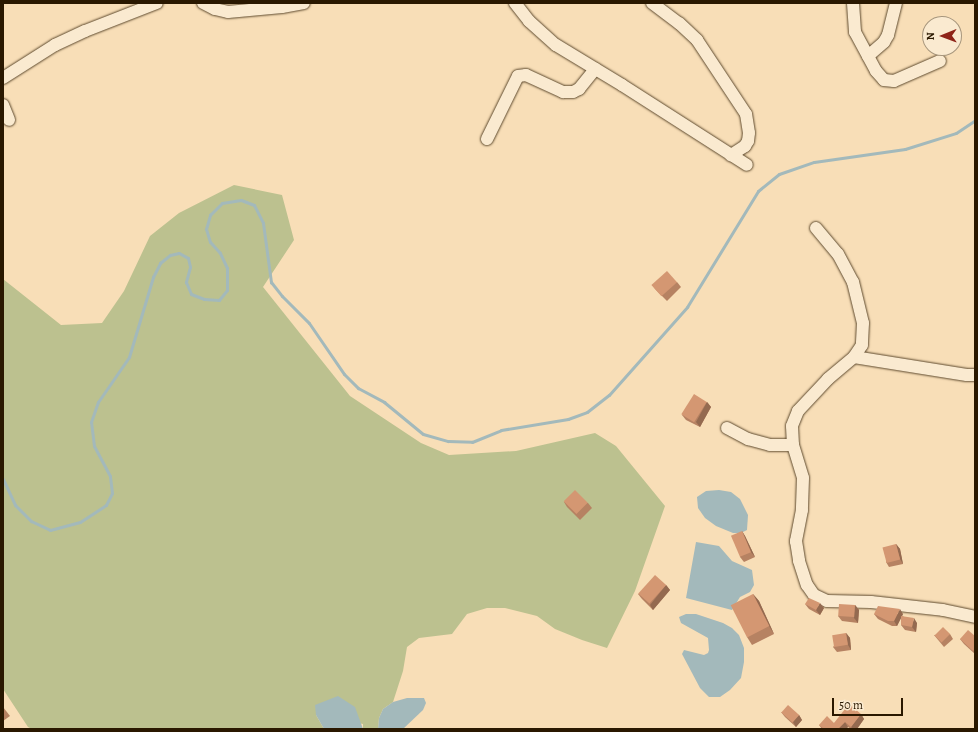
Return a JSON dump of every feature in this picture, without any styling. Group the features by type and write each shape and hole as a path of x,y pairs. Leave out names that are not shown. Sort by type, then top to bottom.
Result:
{"street":[{"path":"3,78 55,45 85,31 157,3"},
{"path":"203,3 215,9 228,12 282,7 304,3"},
{"path":"515,3 529,21 556,45 747,165"},
{"path":"652,3 679,23 697,40 746,114 749,134 748,141 745,146 731,155"},
{"path":"853,3 855,32 876,71 884,80 894,81 940,61"},
{"path":"868,56 884,42 888,35 896,3"},
{"path":"488,139 518,76 526,75 563,92 573,92 579,89 595,69"},
{"path":"3,105 9,120"},
{"path":"816,228 838,254 853,282 863,323 862,345 854,357 828,379 798,411 792,426 793,444 803,478 802,510 796,542 799,561 807,585 814,595 826,601 871,602 943,610 975,616"},
{"path":"854,357 975,375"},
{"path":"727,428 748,439 770,445 793,444"}],"green space":[{"path":"234,185 282,195 294,240 263,287 350,396 421,443 449,455 516,451 595,433 616,446 665,506 635,591 607,648 555,629 537,616 505,608 487,608 467,614 452,634 419,638 407,647 403,671 393,702 383,709 379,718 378,729 363,729 363,724 316,715 324,729 32,729 28,727 3,689 3,279 61,325 102,323 124,291 150,236 179,213"}],"shaded area":[{"path":"719,490 731,492 740,499 748,515 747,530 741,533 733,533 716,526 705,518 698,508 697,497 706,491"},
{"path":"696,542 719,546 732,561 752,570 754,585 750,592 740,597 732,610 686,598"},
{"path":"686,614 696,614 723,623 732,628 739,635 744,648 744,662 741,678 730,690 720,697 709,697 700,688 682,654 684,650 704,655 708,653 709,650 708,638 681,623 679,617"},
{"path":"338,696 355,707 363,729 324,729 316,715 315,705"},
{"path":"407,698 424,698 426,703 423,710 403,729 378,729 379,718 383,709 393,702"}],"building":[{"path":"667,271 677,282 661,296 651,285"},
{"path":"694,394 707,402 694,422 681,414"},
{"path":"575,490 588,503 576,514 564,501"},
{"path":"742,531 751,552 740,557 731,536"},
{"path":"896,544 900,559 887,563 882,548"},
{"path":"655,575 666,585 649,604 638,594"},
{"path":"753,594 769,626 747,637 731,605"},
{"path":"809,598 820,603 816,610 805,604"},
{"path":"839,604 855,605 854,617 838,616"},
{"path":"878,606 900,609 894,621 888,621 874,614"},
{"path":"901,616 914,618 912,627 901,625"},
{"path":"943,627 950,634 942,643 935,635"},
{"path":"968,630 975,636 975,649 973,651 960,639"},
{"path":"846,633 848,645 834,647 832,635"},
{"path":"849,704 861,714 851,727 845,722 838,729 824,729 819,725 827,716 834,723"},
{"path":"788,705 799,715 792,722 781,712"}],"waterway":[{"path":"3,479 15,505 31,521 50,530 80,522 106,505 112,493 110,476 94,446 91,422 98,402 129,357 153,277 160,263 170,255 179,253 188,258 190,267 186,282 191,294 204,299 219,300 227,290 227,268 220,253 210,242 206,229 210,215 222,203 241,200 254,205 263,223 271,282 282,296 309,323 344,374 358,388 384,402 423,434 448,441 472,442 501,430 568,419 587,412 609,395 687,307 758,191 779,174 814,162 905,149 956,133 975,120"}]}
